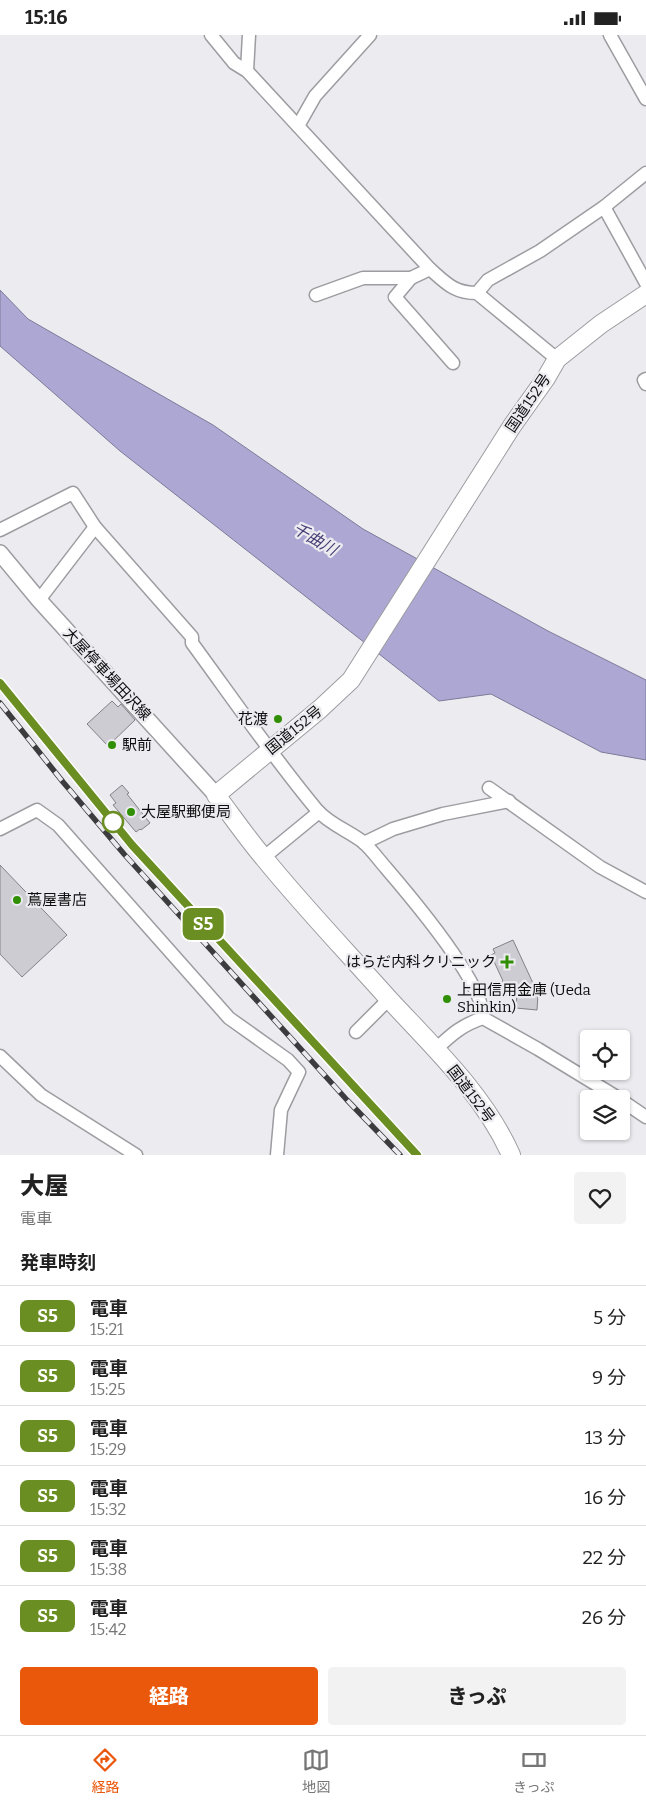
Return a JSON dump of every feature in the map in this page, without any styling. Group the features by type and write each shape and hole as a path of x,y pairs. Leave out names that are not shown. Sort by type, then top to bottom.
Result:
{"highway":[{"name":"国道152号","path":"511,1155 503,1137 477,1099 436,1049 263,858 216,795 320,709 351,680 512,426 557,359 594,328 646,293"}],"main road":[{"name":"大屋停車場田沢線","path":"0,553 39,600 216,795"}],"street":[{"path":"211,35 234,63 247,71 430,269 451,288 466,293 477,293 557,359"},
{"path":"247,71 249,35"},
{"path":"298,126 315,96 370,35"},
{"path":"610,35 646,99"},
{"path":"477,293 488,280 540,251 604,207 646,173"},
{"path":"604,207 646,283"},
{"path":"430,269 411,278 395,297 453,363"},
{"path":"316,295 363,278 411,278"},
{"path":"646,379 644,380 646,384"},
{"path":"0,530 73,493 95,527 192,637 192,643 269,750 319,812 364,843 412,898 462,966 475,989 483,1010 483,1019"},
{"path":"39,600 95,527"},
{"path":"489,788 600,867 646,892"},
{"path":"364,843 393,829 434,816 509,801"},
{"path":"0,829 37,810 58,825 229,1018 288,1060 299,1072 281,1110 277,1155"},
{"path":"263,858 319,812"},
{"path":"356,1032 389,999"},
{"path":"436,1049 454,1032 466,1024 483,1019 538,1049 605,1090"},
{"path":"0,1055 41,1095 136,1155"},
{"path":"630,1104 643,1110"}],"water":[{"name":"千曲川","path":"0,290 28,319 213,425 363,529 548,631 646,680 646,760 601,752 491,694 439,701 120,451 0,346"}],"building":[{"path":"112,701 118,707 121,704 135,720 108,746 87,724"},
{"path":"122,785 150,823 136,832 113,805 116,803 110,795"},
{"name":"蔦屋書店","path":"0,865 67,935 22,977 0,954"},
{"name":"はらだ内科クリニック","path":"513,940 538,994 537,1010 516,1008 517,991 507,996 501,982 503,981 491,955 495,953 493,949"}],"railway":[{"path":"0,683 132,846 417,1155"},
{"path":"0,703 124,854 347,1100 400,1155"}],"train":[{"name":"S5","path":"0,683 132,845 417,1155"}],"place":[{"name":"花渡","path":"278,719"},
{"name":"駅前","path":"112,745"},
{"name":"大屋駅郵便局","path":"131,812"},
{"name":"蔦屋書店","path":"17,900"},
{"name":"はらだ内科クリニック","path":"507,962"},
{"name":"上田信用金庫 (Ueda Shinkin)","path":"447,999"}]}
